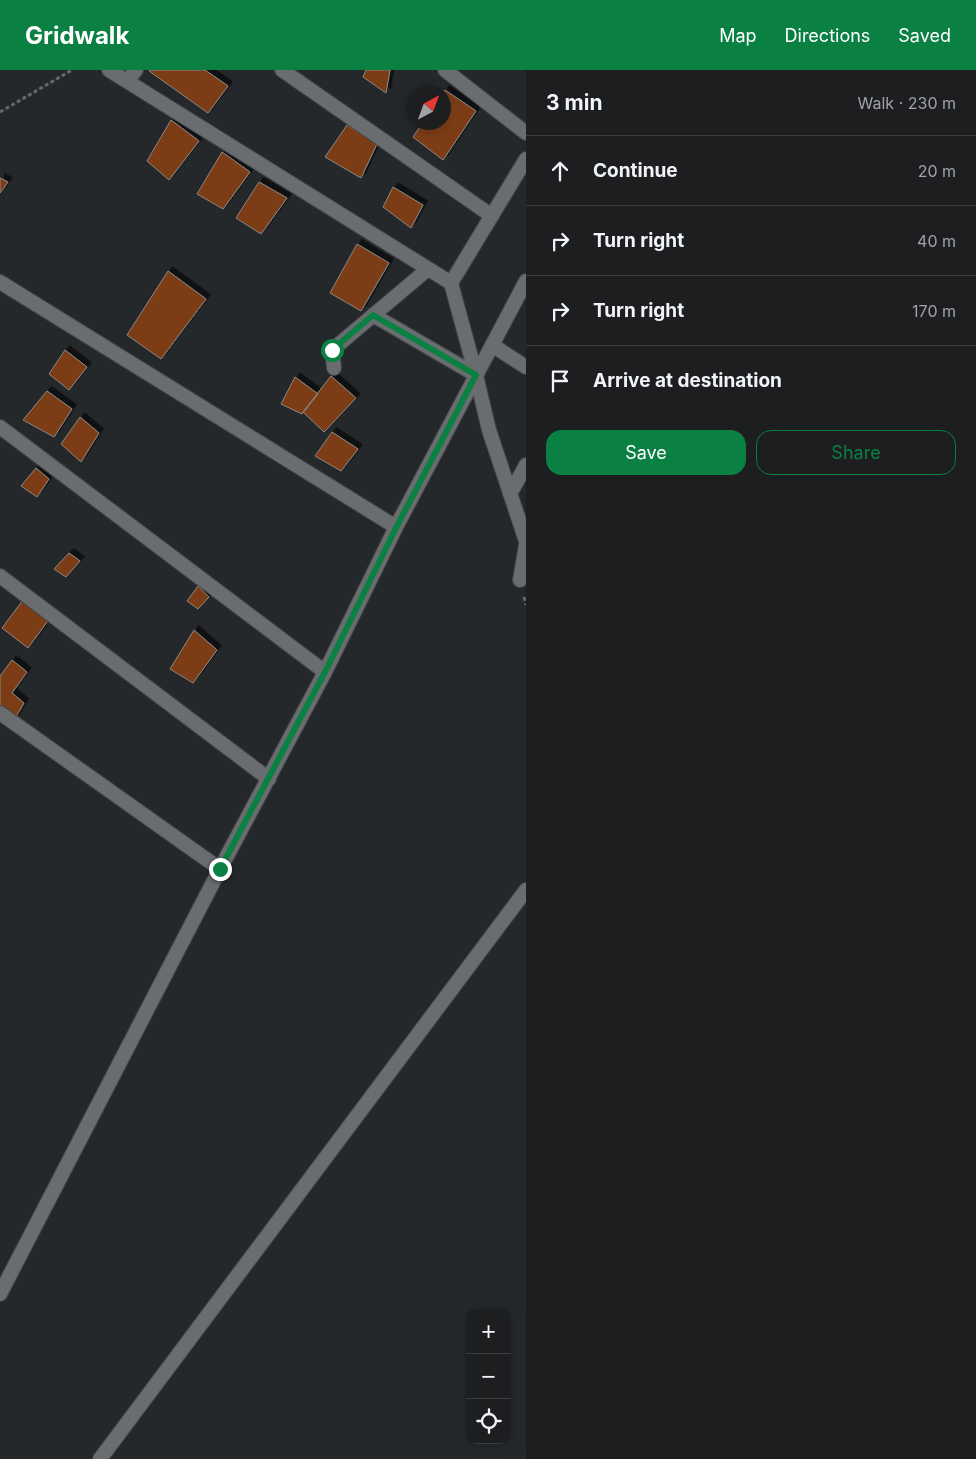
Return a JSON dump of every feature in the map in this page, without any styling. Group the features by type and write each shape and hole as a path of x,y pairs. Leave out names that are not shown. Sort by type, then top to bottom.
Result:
{"street":[{"path":"109,70 451,283 489,430 526,543 520,580"},
{"path":"127,81 136,70"},
{"path":"282,70 492,216"},
{"path":"445,70 526,133"},
{"path":"451,283 526,159"},
{"path":"334,368 332,350 428,269"},
{"path":"0,1294 220,869 325,672 396,528 526,280"},
{"path":"0,282 396,528"},
{"path":"373,315 476,375"},
{"path":"492,345 526,367"},
{"path":"0,426 325,672"},
{"path":"510,494 526,465"},
{"path":"0,576 269,779"},
{"path":"0,713 220,869"},
{"path":"100,1459 526,890"}],"path":[{"path":"0,112 72,70"}],"building":[{"path":"150,70 205,70 228,86 208,113"},
{"path":"366,70 390,70 386,93 363,77"},
{"path":"451,94 476,111 443,160 413,137 418,130 451,130"},
{"path":"171,120 199,141 169,180 147,161"},
{"path":"347,125 377,144 361,178 325,157"},
{"path":"222,152 250,172 223,209 197,194"},
{"path":"0,178 8,182 0,193"},
{"path":"259,182 287,198 261,234 236,218"},
{"path":"393,187 423,205 411,228 383,207"},
{"path":"357,244 389,263 361,311 330,293"},
{"path":"168,271 206,299 161,359 127,335"},
{"path":"65,350 87,367 69,390 49,374"},
{"path":"331,376 356,398 324,432 303,412"},
{"path":"295,377 318,394 302,414 281,404"},
{"path":"47,391 72,409 54,437 23,420"},
{"path":"80,417 99,433 81,462 61,444"},
{"path":"332,432 358,449 341,471 315,456"},
{"path":"36,468 49,479 37,497 21,486"},
{"path":"69,553 80,561 66,577 54,569"},
{"path":"198,586 209,597 198,609 187,601"},
{"path":"23,600 50,618 28,648 2,628"},
{"path":"194,630 217,650 193,683 170,669"},
{"path":"12,660 27,672 12,693 24,703 14,720 0,707 0,676"}],"route":[{"path":"220,869 325,672 396,528 476,375 373,315 332,350"}]}
